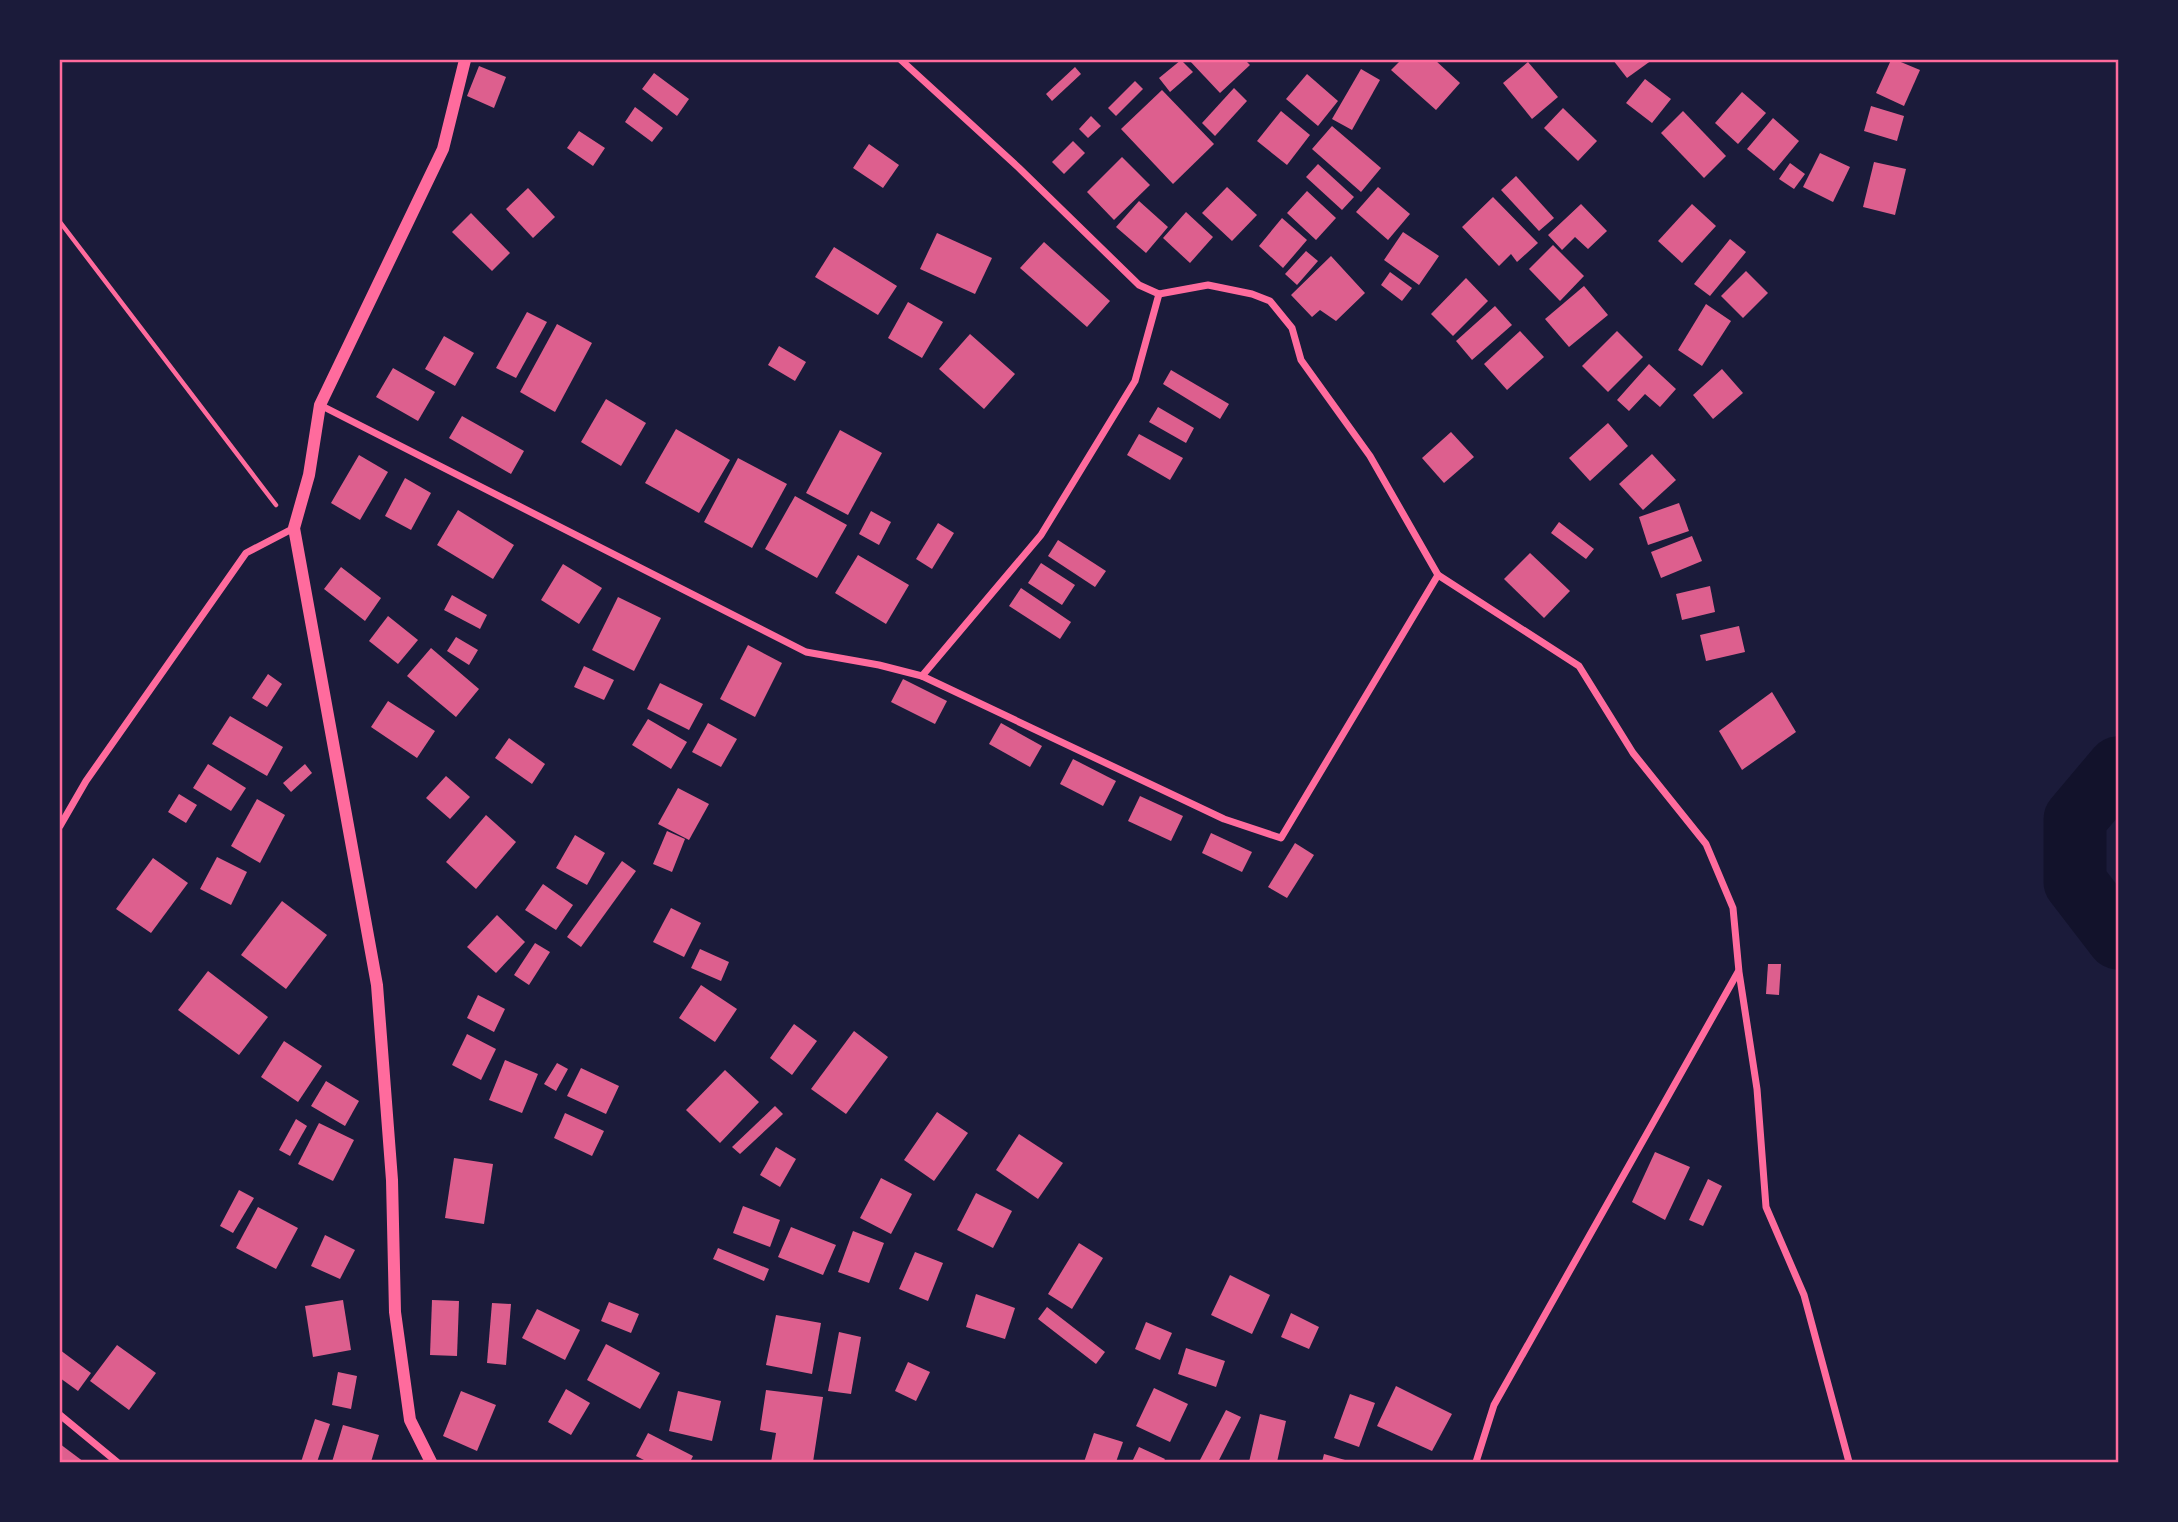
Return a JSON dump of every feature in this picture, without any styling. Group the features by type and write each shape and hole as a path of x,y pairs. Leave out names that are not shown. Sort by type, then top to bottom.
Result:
{"street":[{"path":"431,1462 410,1420 395,1312 392,1180 377,985 294,528 309,475 320,405 443,149 465,60"},
{"path":"901,60 1019,168 1139,285 1159,294 1208,285 1252,294 1270,301 1292,328 1301,360 1370,456 1438,575 1580,666 1633,753 1706,844 1733,908 1739,971 1757,1090 1766,1207 1804,1295 1849,1462"},
{"path":"922,676 1041,535 1135,381 1159,294"},
{"path":"320,405 806,652 879,664 922,676 1224,819 1281,838 1438,575"},
{"path":"60,826 86,781 246,553 294,528"},
{"path":"1476,1462 1494,1405 1739,971"},
{"path":"60,1415 117,1462"}],"path":[{"path":"60,222 294,528"}],"building":[{"path":"1181,60 1193,72 1170,92 1159,78"},
{"path":"1189,60 1245,60 1250,65 1220,93"},
{"path":"1401,60 1435,60 1460,83 1436,110 1391,70"},
{"path":"1613,60 1652,60 1627,78"},
{"path":"1891,60 1920,70 1904,106 1876,93"},
{"path":"1528,62 1558,97 1532,119 1503,83"},
{"path":"479,66 506,77 494,108 467,96"},
{"path":"1075,67 1081,74 1052,101 1046,94"},
{"path":"1361,69 1380,80 1352,130 1332,119"},
{"path":"654,73 689,99 677,116 642,89"},
{"path":"1307,74 1338,101 1318,126 1286,99"},
{"path":"1645,79 1671,99 1652,123 1626,103"},
{"path":"1135,81 1143,89 1116,116 1108,108"},
{"path":"1234,88 1247,101 1215,136 1202,123"},
{"path":"1162,90 1214,144 1173,184 1121,129"},
{"path":"1742,92 1766,113 1738,144 1715,123"},
{"path":"1871,106 1904,116 1897,141 1864,131"},
{"path":"635,107 663,128 652,142 625,122"},
{"path":"1563,108 1597,141 1578,161 1544,128"},
{"path":"1281,111 1310,135 1287,165 1257,141"},
{"path":"1683,111 1726,156 1704,178 1661,133"},
{"path":"1091,116 1101,126 1088,138 1079,129"},
{"path":"1773,118 1799,141 1774,171 1747,149"},
{"path":"1332,126 1381,168 1361,192 1312,149"},
{"path":"579,131 605,148 593,166 567,148"},
{"path":"1073,141 1085,153 1064,174 1052,162"},
{"path":"869,144 899,165 883,188 853,168"},
{"path":"1820,153 1850,167 1833,202 1803,187"},
{"path":"1122,157 1150,185 1114,220 1087,192"},
{"path":"1874,162 1906,169 1895,215 1863,207"},
{"path":"1790,163 1805,174 1794,189 1779,179"},
{"path":"1318,164 1354,197 1342,210 1306,177"},
{"path":"1516,176 1554,218 1539,231 1501,190"},
{"path":"1227,187 1257,215 1232,241 1202,213"},
{"path":"1378,187 1410,214 1388,240 1356,212"},
{"path":"528,188 555,217 533,238 506,209"},
{"path":"1307,191 1336,218 1316,240 1287,213"},
{"path":"1493,197 1538,243 1517,262 1511,254 1499,266 1462,227"},
{"path":"1139,201 1168,227 1146,253 1116,227"},
{"path":"1581,204 1607,231 1588,249 1575,237 1562,250 1548,235"},
{"path":"1692,204 1716,226 1682,263 1658,241"},
{"path":"1186,212 1213,237 1190,263 1163,238"},
{"path":"471,213 510,253 492,271 452,232"},
{"path":"1282,218 1307,240 1283,268 1259,246"},
{"path":"1403,232 1439,256 1419,285 1384,260"},
{"path":"937,233 992,258 975,294 920,269"},
{"path":"1730,239 1746,252 1710,296 1694,284"},
{"path":"1044,242 1110,301 1087,327 1020,268"},
{"path":"1553,245 1584,276 1560,301 1529,269"},
{"path":"834,247 897,286 878,315 815,277"},
{"path":"1306,251 1318,261 1297,285 1285,274"},
{"path":"1331,256 1365,293 1336,321 1320,310 1312,317 1291,295"},
{"path":"1746,271 1768,293 1743,318 1721,296"},
{"path":"1390,272 1412,288 1402,301 1381,285"},
{"path":"1466,278 1488,301 1453,336 1431,314"},
{"path":"1584,286 1608,315 1569,347 1545,319"},
{"path":"908,302 943,322 922,358 888,338"},
{"path":"1706,304 1731,321 1702,366 1678,350"},
{"path":"1495,306 1512,325 1472,360 1456,341"},
{"path":"527,312 547,322 516,378 496,368"},
{"path":"557,324 592,343 555,412 520,392"},
{"path":"1520,331 1544,357 1507,390 1484,364"},
{"path":"1617,331 1643,357 1608,392 1582,366"},
{"path":"970,334 1015,374 984,409 939,369"},
{"path":"444,336 474,353 455,386 425,369"},
{"path":"779,346 806,362 795,381 768,365"},
{"path":"1649,364 1676,389 1660,407 1645,394 1629,411 1617,400"},
{"path":"393,368 435,392 418,421 376,397"},
{"path":"1722,369 1743,393 1713,419 1693,395"},
{"path":"1171,370 1229,404 1220,419 1163,384"},
{"path":"606,399 646,423 621,466 581,442"},
{"path":"1158,407 1194,428 1186,443 1149,422"},
{"path":"462,416 524,451 511,474 449,438"},
{"path":"1608,423 1628,446 1590,481 1569,458"},
{"path":"676,429 730,460 699,513 645,483"},
{"path":"840,430 882,453 848,515 806,493"},
{"path":"1451,432 1474,457 1444,483 1422,458"},
{"path":"1139,434 1183,458 1170,480 1127,455"},
{"path":"1652,454 1676,480 1643,510 1619,484"},
{"path":"359,455 388,472 360,520 331,503"},
{"path":"738,458 787,484 752,548 704,522"},
{"path":"405,478 431,493 411,530 385,516"},
{"path":"795,496 847,525 817,578 765,549"},
{"path":"1679,503 1689,531 1648,545 1639,517"},
{"path":"458,510 514,545 493,579 437,545"},
{"path":"871,511 891,522 879,545 859,534"},
{"path":"1559,522 1594,549 1586,559 1551,533"},
{"path":"938,523 954,533 932,569 916,559"},
{"path":"1692,536 1702,561 1661,578 1651,552"},
{"path":"1058,540 1106,571 1095,587 1048,556"},
{"path":"1530,553 1570,591 1544,618 1504,579"},
{"path":"858,555 909,585 886,624 835,593"},
{"path":"1041,563 1075,585 1062,605 1028,583"},
{"path":"563,564 602,588 579,624 541,600"},
{"path":"341,567 381,598 365,621 324,589"},
{"path":"1710,586 1715,612 1682,620 1676,594"},
{"path":"1021,588 1071,622 1060,639 1009,606"},
{"path":"452,595 487,615 480,629 444,610"},
{"path":"618,597 661,618 634,671 592,650"},
{"path":"388,616 418,640 398,664 369,641"},
{"path":"1739,626 1745,652 1706,661 1700,635"},
{"path":"456,637 478,650 469,665 447,651"},
{"path":"748,645 782,663 755,717 720,699"},
{"path":"431,648 479,689 456,717 407,676"},
{"path":"584,666 614,680 604,700 574,687"},
{"path":"268,674 282,684 267,707 252,698"},
{"path":"903,679 947,701 935,724 891,702"},
{"path":"660,683 703,704 689,730 647,709"},
{"path":"1772,692 1796,732 1742,770 1719,731"},
{"path":"388,701 435,731 417,758 371,727"},
{"path":"230,716 283,747 267,776 212,744"},
{"path":"648,719 687,742 671,769 632,745"},
{"path":"708,723 737,739 721,767 692,752"},
{"path":"1001,723 1042,746 1030,767 989,744"},
{"path":"509,738 545,764 532,784 495,758"},
{"path":"1073,759 1116,781 1103,806 1060,784"},
{"path":"208,764 246,788 231,811 193,788"},
{"path":"305,764 312,773 291,792 283,783"},
{"path":"446,776 470,797 450,819 426,798"},
{"path":"678,788 709,804 689,840 658,824"},
{"path":"179,794 197,805 186,823 168,812"},
{"path":"1140,796 1183,816 1171,841 1128,821"},
{"path":"257,799 285,815 260,863 231,846"},
{"path":"486,815 516,842 476,889 446,862"},
{"path":"667,831 685,839 672,872 653,864"},
{"path":"1211,833 1252,852 1242,872 1202,853"},
{"path":"575,835 605,853 587,885 556,868"},
{"path":"1295,843 1314,855 1287,898 1268,887"},
{"path":"217,857 247,872 231,905 200,889"},
{"path":"153,858 188,883 151,933 116,909"},
{"path":"622,861 636,871 581,947 567,937"},
{"path":"543,884 573,905 556,930 525,910"},
{"path":"282,901 327,935 286,989 241,955"},
{"path":"671,908 701,923 684,957 653,942"},
{"path":"497,915 525,942 496,973 467,947"},
{"path":"535,943 550,952 529,985 514,975"},
{"path":"700,949 729,962 721,981 691,968"},
{"path":"1768,964 1781,964 1779,995 1766,994"},
{"path":"208,971 268,1017 239,1055 178,1010"},
{"path":"701,985 737,1009 715,1042 679,1018"},
{"path":"478,995 505,1009 494,1032 467,1018"},
{"path":"794,1024 817,1041 792,1075 770,1058"},
{"path":"854,1031 888,1057 846,1114 811,1089"},
{"path":"467,1034 496,1049 481,1080 452,1065"},
{"path":"284,1041 322,1066 298,1102 261,1077"},
{"path":"505,1060 538,1074 522,1113 489,1100"},
{"path":"557,1063 568,1069 556,1091 544,1084"},
{"path":"581,1068 619,1086 606,1114 567,1096"},
{"path":"725,1070 759,1102 720,1143 686,1110"},
{"path":"326,1081 359,1101 345,1126 311,1106"},
{"path":"775,1106 783,1114 740,1154 732,1147"},
{"path":"937,1112 968,1133 934,1181 904,1160"},
{"path":"565,1113 604,1131 592,1156 554,1138"},
{"path":"296,1119 307,1126 290,1156 279,1150"},
{"path":"319,1123 354,1140 333,1181 298,1164"},
{"path":"1019,1134 1063,1163 1038,1199 996,1170"},
{"path":"776,1147 796,1159 780,1187 760,1175"},
{"path":"1655,1152 1690,1167 1665,1220 1632,1202"},
{"path":"454,1158 493,1164 484,1224 445,1218"},
{"path":"881,1178 912,1194 891,1234 860,1218"},
{"path":"1708,1179 1722,1186 1703,1226 1689,1220"},
{"path":"239,1190 254,1198 233,1233 220,1226"},
{"path":"976,1193 1012,1211 993,1248 957,1230"},
{"path":"743,1206 780,1220 770,1247 733,1233"},
{"path":"258,1207 298,1228 276,1269 236,1248"},
{"path":"791,1227 836,1245 823,1275 778,1257"},
{"path":"853,1231 884,1243 869,1283 838,1272"},
{"path":"325,1235 355,1250 340,1279 311,1266"},
{"path":"1079,1243 1103,1258 1072,1309 1048,1294"},
{"path":"718,1248 769,1269 764,1281 713,1259"},
{"path":"915,1252 943,1263 928,1301 899,1289"},
{"path":"1230,1275 1270,1295 1252,1334 1211,1315"},
{"path":"976,1294 1015,1308 1005,1339 966,1327"},
{"path":"343,1300 351,1350 313,1357 305,1306"},
{"path":"432,1300 459,1301 457,1356 430,1355"},
{"path":"609,1302 639,1314 631,1333 601,1321"},
{"path":"492,1303 511,1304 506,1365 487,1363"},
{"path":"1047,1307 1105,1352 1096,1364 1038,1319"},
{"path":"537,1309 580,1330 565,1360 522,1338"},
{"path":"1291,1313 1319,1327 1309,1349 1281,1337"},
{"path":"776,1315 821,1323 812,1374 766,1365"},
{"path":"1146,1322 1172,1333 1160,1360 1135,1349"},
{"path":"839,1332 861,1337 851,1394 828,1391"},
{"path":"606,1344 660,1373 640,1409 587,1380"},
{"path":"117,1345 156,1373 129,1410 90,1381"},
{"path":"1186,1348 1225,1361 1216,1387 1178,1374"},
{"path":"60,1350 91,1373 78,1391 60,1378"},
{"path":"908,1362 930,1372 916,1401 895,1391"},
{"path":"338,1372 357,1376 351,1409 332,1405"},
{"path":"1396,1386 1452,1414 1432,1451 1377,1426"},
{"path":"1154,1388 1188,1404 1170,1442 1136,1426"},
{"path":"566,1389 590,1403 571,1435 548,1422"},
{"path":"766,1390 823,1397 813,1462 771,1462 776,1433 760,1430"},
{"path":"461,1391 496,1405 477,1451 443,1436"},
{"path":"678,1391 721,1401 712,1441 669,1431"},
{"path":"1350,1394 1375,1403 1359,1447 1334,1438"},
{"path":"1226,1410 1241,1417 1218,1462 1200,1460"},
{"path":"1260,1414 1286,1421 1277,1462 1249,1462"},
{"path":"315,1419 330,1424 317,1462 301,1462"},
{"path":"343,1425 379,1435 371,1462 332,1462"},
{"path":"648,1433 693,1456 690,1462 648,1462 636,1456"},
{"path":"1094,1433 1123,1442 1116,1462 1084,1462"},
{"path":"60,1444 84,1462 60,1462"},
{"path":"1139,1447 1165,1459 1163,1462 1132,1462"},
{"path":"1324,1454 1352,1462 1322,1462"}],"waterway":[{"path":"2118,768 2075,819 2075,882 2118,938"}]}
